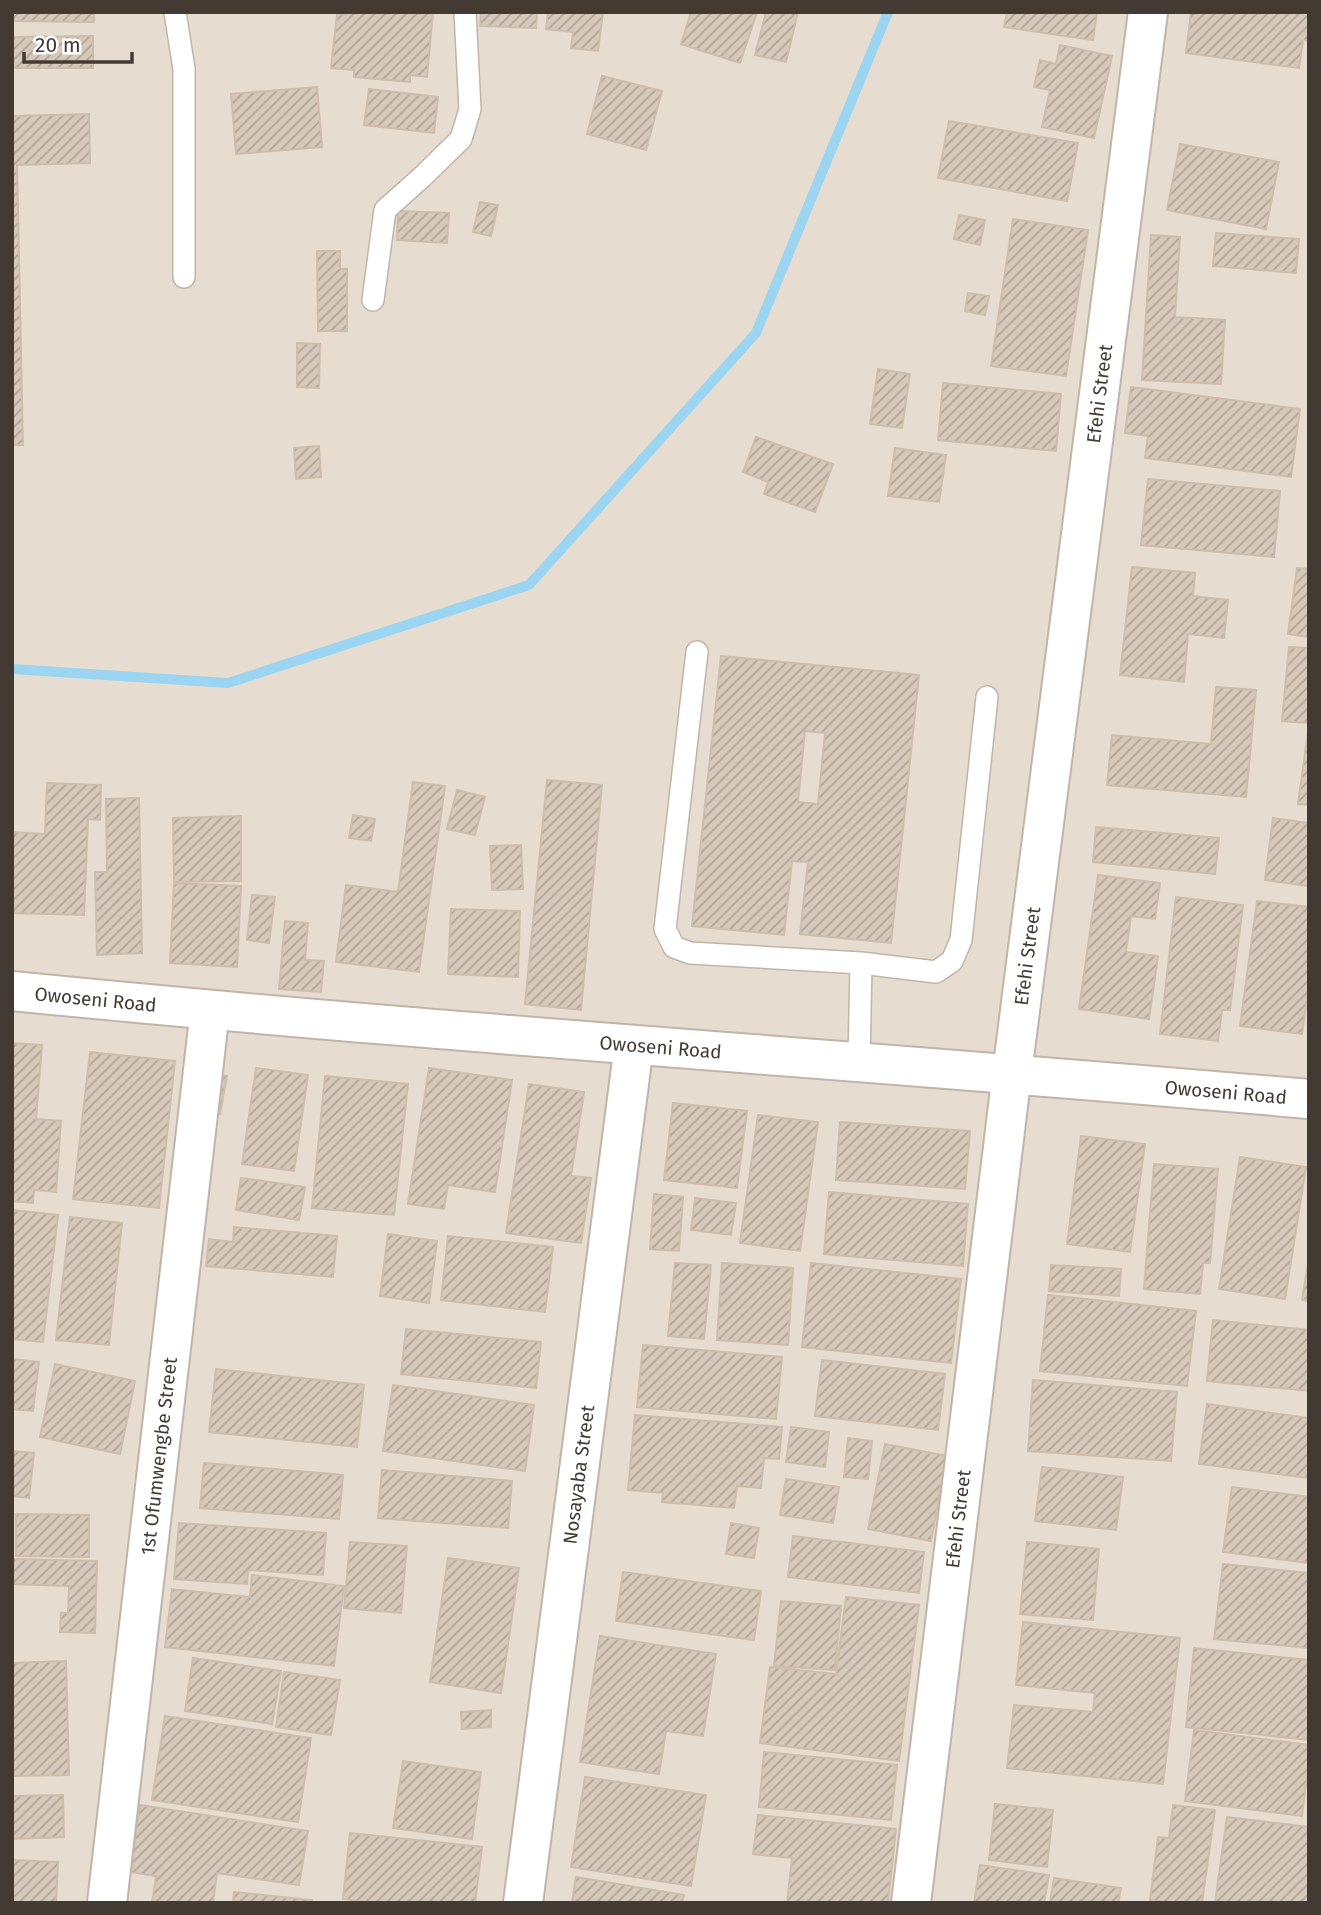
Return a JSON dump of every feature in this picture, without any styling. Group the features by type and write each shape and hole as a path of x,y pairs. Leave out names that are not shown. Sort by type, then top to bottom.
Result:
{"street":[{"name":"Efehi Street","path":"911,1903 1012,1073 1148,12"},
{"name":"Owoseni Road","path":"12,991 210,1010 1309,1099"},
{"name":"1st Ofumwengbe Street","path":"107,1903 210,1010"},
{"name":"Nosayaba Street","path":"523,1903 634,1045"}],"lane":[{"path":"175,12 184,69 184,277"},
{"path":"373,300 385,210 461,139 470,109 465,12"},
{"path":"697,652 665,929 674,947 690,953 861,964 936,972 951,961 961,940 987,697"},
{"path":"859,1062 861,964"}],"shaded area":[{"path":"12,12 1309,12 1309,1903 12,1903"}],"building":[{"path":"12,12 94,12 94,22 12,21"},
{"path":"346,12 433,12 427,77 410,75 410,82 354,77 354,70 331,68 337,14 346,15"},
{"path":"481,12 537,12 536,28 480,26"},
{"path":"548,12 603,12 598,51 571,48 573,32 546,29"},
{"path":"691,12 757,12 740,63 681,44"},
{"path":"766,12 798,12 786,62 755,55"},
{"path":"1007,12 1097,12 1093,40 1004,27"},
{"path":"1191,12 1309,12 1309,41 1303,40 1299,68 1186,53"},
{"path":"93,36 93,68 12,68 12,37"},
{"path":"1060,45 1112,56 1094,138 1042,127 1050,90 1034,87 1040,60 1056,64"},
{"path":"602,76 662,91 646,150 587,134"},
{"path":"317,87 322,147 236,154 231,94"},
{"path":"369,89 438,97 434,133 364,125"},
{"path":"89,114 90,163 17,165 23,445 12,445 12,116"},
{"path":"949,121 1078,143 1067,201 938,178"},
{"path":"1180,144 1279,162 1266,229 1167,210"},
{"path":"480,202 498,205 491,236 473,232"},
{"path":"398,211 449,213 447,243 397,240"},
{"path":"959,215 985,220 980,245 954,239"},
{"path":"1013,219 1088,230 1066,376 991,366"},
{"path":"1216,233 1299,239 1296,273 1213,266"},
{"path":"1151,235 1180,237 1175,317 1225,320 1221,384 1142,380"},
{"path":"317,251 340,251 340,269 347,269 347,331 318,331"},
{"path":"968,293 989,296 985,315 965,311"},
{"path":"297,343 320,344 319,388 297,387"},
{"path":"878,369 910,374 902,428 870,424"},
{"path":"943,383 1061,394 1056,451 938,440"},
{"path":"1131,387 1300,409 1291,477 1145,458 1148,436 1125,433"},
{"path":"756,437 833,464 815,512 764,494 768,482 743,472"},
{"path":"319,446 321,477 296,479 294,448"},
{"path":"895,448 946,455 939,502 888,496"},
{"path":"1148,479 1280,491 1274,557 1141,545"},
{"path":"1132,567 1195,573 1193,596 1228,600 1224,638 1188,634 1184,682 1120,675"},
{"path":"1297,568 1309,569 1309,637 1288,634"},
{"path":"1289,647 1309,648 1309,723 1282,721"},
{"path":"721,656 919,675 891,943 800,934 808,862 792,861 784,935 692,926","holes":["805,731 825,733 818,804 798,802"]},
{"path":"1216,687 1256,690 1246,797 1107,785 1112,735 1211,744"},
{"path":"1309,732 1309,805 1298,804"},
{"path":"547,780 602,785 581,1010 525,1004"},
{"path":"413,782 445,786 419,972 336,962 346,885 398,892"},
{"path":"47,783 101,785 100,820 88,819 84,915 12,913 12,832 45,834"},
{"path":"457,790 485,797 475,835 447,829"},
{"path":"139,798 142,953 97,955 95,872 107,872 106,799"},
{"path":"353,815 375,819 371,841 349,838"},
{"path":"241,816 241,881 174,882 173,818"},
{"path":"1273,818 1309,823 1309,886 1265,880"},
{"path":"1096,827 1219,838 1215,874 1093,862"},
{"path":"521,845 523,889 492,890 490,846"},
{"path":"1098,875 1160,883 1155,919 1131,916 1126,952 1158,956 1149,1019 1079,1009"},
{"path":"174,883 241,886 237,967 170,963"},
{"path":"252,895 275,897 269,943 247,940"},
{"path":"1176,897 1243,905 1230,1010 1222,1010 1218,1041 1160,1034"},
{"path":"1257,901 1309,907 1309,985 1302,1034 1240,1026"},
{"path":"451,909 520,911 518,977 448,974"},
{"path":"285,921 308,923 305,960 324,961 321,992 279,989"},
{"path":"12,1043 42,1045 36,1119 61,1121 56,1192 34,1190 33,1203 12,1201"},
{"path":"90,1052 175,1061 159,1208 73,1199"},
{"path":"256,1068 308,1075 294,1171 242,1164"},
{"path":"429,1068 512,1080 495,1192 448,1185 444,1209 408,1204"},
{"path":"215,1074 227,1076 220,1114 208,1111"},
{"path":"325,1076 408,1084 394,1215 312,1208"},
{"path":"529,1084 584,1092 571,1176 591,1178 581,1243 506,1233"},
{"path":"673,1103 747,1111 737,1188 664,1180"},
{"path":"758,1115 818,1122 800,1251 740,1243"},
{"path":"840,1122 970,1131 965,1189 836,1180"},
{"path":"1081,1136 1145,1144 1130,1252 1067,1244"},
{"path":"1240,1157 1306,1167 1285,1299 1219,1289"},
{"path":"1154,1164 1218,1169 1210,1263 1203,1263 1200,1294 1144,1289"},
{"path":"241,1178 305,1187 299,1220 236,1210"},
{"path":"829,1192 968,1204 963,1266 824,1254"},
{"path":"654,1194 683,1197 679,1251 650,1249"},
{"path":"695,1198 736,1203 731,1235 691,1230"},
{"path":"12,1210 58,1215 43,1342 12,1339"},
{"path":"70,1217 122,1223 109,1345 56,1340"},
{"path":"234,1227 337,1236 333,1277 206,1266 209,1239 233,1242"},
{"path":"388,1234 437,1241 429,1303 380,1296"},
{"path":"448,1236 553,1247 545,1312 441,1300"},
{"path":"1309,1257 1309,1301 1302,1300"},
{"path":"675,1263 711,1265 704,1339 668,1336"},
{"path":"722,1263 793,1268 788,1345 717,1340"},
{"path":"811,1263 961,1279 951,1363 802,1347"},
{"path":"1051,1265 1121,1269 1119,1296 1049,1291"},
{"path":"1048,1295 1196,1311 1187,1386 1040,1371"},
{"path":"1213,1320 1309,1330 1309,1391 1207,1381"},
{"path":"406,1329 541,1342 536,1388 401,1374"},
{"path":"643,1345 782,1357 776,1419 637,1407"},
{"path":"12,1359 39,1362 33,1411 12,1409"},
{"path":"822,1360 945,1374 938,1430 815,1416"},
{"path":"55,1364 135,1381 120,1454 40,1437"},
{"path":"216,1369 364,1385 357,1447 209,1432"},
{"path":"1033,1380 1177,1392 1171,1461 1028,1451"},
{"path":"393,1385 534,1405 525,1471 383,1451"},
{"path":"1207,1404 1309,1418 1309,1478 1199,1464"},
{"path":"635,1415 782,1427 779,1459 764,1458 761,1488 737,1486 734,1508 662,1502 663,1493 628,1490"},
{"path":"791,1427 829,1432 825,1467 786,1462"},
{"path":"848,1438 872,1441 868,1479 844,1477"},
{"path":"885,1444 947,1456 931,1541 868,1529"},
{"path":"12,1451 34,1453 29,1498 12,1496"},
{"path":"204,1463 343,1475 339,1519 200,1508"},
{"path":"1042,1467 1123,1477 1116,1530 1035,1521"},
{"path":"382,1470 512,1481 508,1528 378,1518"},
{"path":"786,1479 839,1487 833,1523 780,1515"},
{"path":"1232,1487 1309,1497 1309,1563 1223,1552"},
{"path":"16,1514 89,1515 89,1557 16,1556"},
{"path":"179,1523 326,1533 323,1575 248,1570 247,1584 174,1579"},
{"path":"731,1523 759,1528 754,1558 726,1554"},
{"path":"793,1536 924,1552 919,1593 788,1577"},
{"path":"350,1542 407,1546 401,1613 344,1608"},
{"path":"1027,1542 1099,1549 1093,1620 1020,1614"},
{"path":"448,1558 519,1568 501,1693 430,1682"},
{"path":"12,1559 97,1561 95,1633 60,1632 61,1613 68,1613 69,1586 12,1584"},
{"path":"1223,1564 1309,1573 1309,1648 1214,1639"},
{"path":"623,1572 761,1591 754,1640 616,1621"},
{"path":"252,1575 344,1586 334,1666 165,1647 172,1589 250,1597"},
{"path":"846,1597 919,1605 899,1761 760,1743 770,1667 836,1674"},
{"path":"781,1601 841,1606 835,1670 774,1666"},
{"path":"1023,1622 1180,1638 1163,1784 1007,1768 1014,1705 1093,1712 1095,1693 1016,1685"},
{"path":"600,1636 716,1654 703,1736 666,1731 659,1774 580,1762"},
{"path":"1194,1648 1309,1660 1309,1740 1186,1727"},
{"path":"193,1658 281,1671 272,1724 185,1711"},
{"path":"66,1661 69,1775 12,1776 12,1663"},
{"path":"284,1672 340,1680 331,1735 276,1727"},
{"path":"491,1710 491,1727 462,1729 461,1712"},
{"path":"165,1716 311,1738 298,1822 152,1800"},
{"path":"1194,1730 1309,1745 1302,1816 1185,1801"},
{"path":"764,1752 897,1765 891,1820 759,1807"},
{"path":"403,1761 481,1772 472,1839 393,1828"},
{"path":"585,1777 706,1795 691,1886 571,1867"},
{"path":"63,1795 64,1837 12,1839 12,1796"},
{"path":"995,1804 1053,1810 1047,1867 989,1860"},
{"path":"140,1805 308,1831 299,1885 217,1873 213,1903 152,1903 156,1876 129,1872"},
{"path":"1173,1805 1215,1810 1202,1903 1150,1900 1158,1837 1169,1838"},
{"path":"758,1815 896,1829 888,1903 787,1903 792,1858 753,1854"},
{"path":"1227,1817 1309,1827 1309,1903 1215,1903"},
{"path":"350,1833 482,1847 475,1903 375,1903 343,1899"},
{"path":"12,1860 58,1862 56,1903 12,1903"},
{"path":"980,1865 1049,1875 1044,1903 974,1903"},
{"path":"576,1877 684,1895 682,1903 572,1903"},
{"path":"1054,1878 1121,1888 1118,1903 1050,1903"},
{"path":"234,1892 312,1900 311,1903 233,1903"}],"waterway":[{"path":"12,669 228,683 529,585 756,333 888,12"}]}
